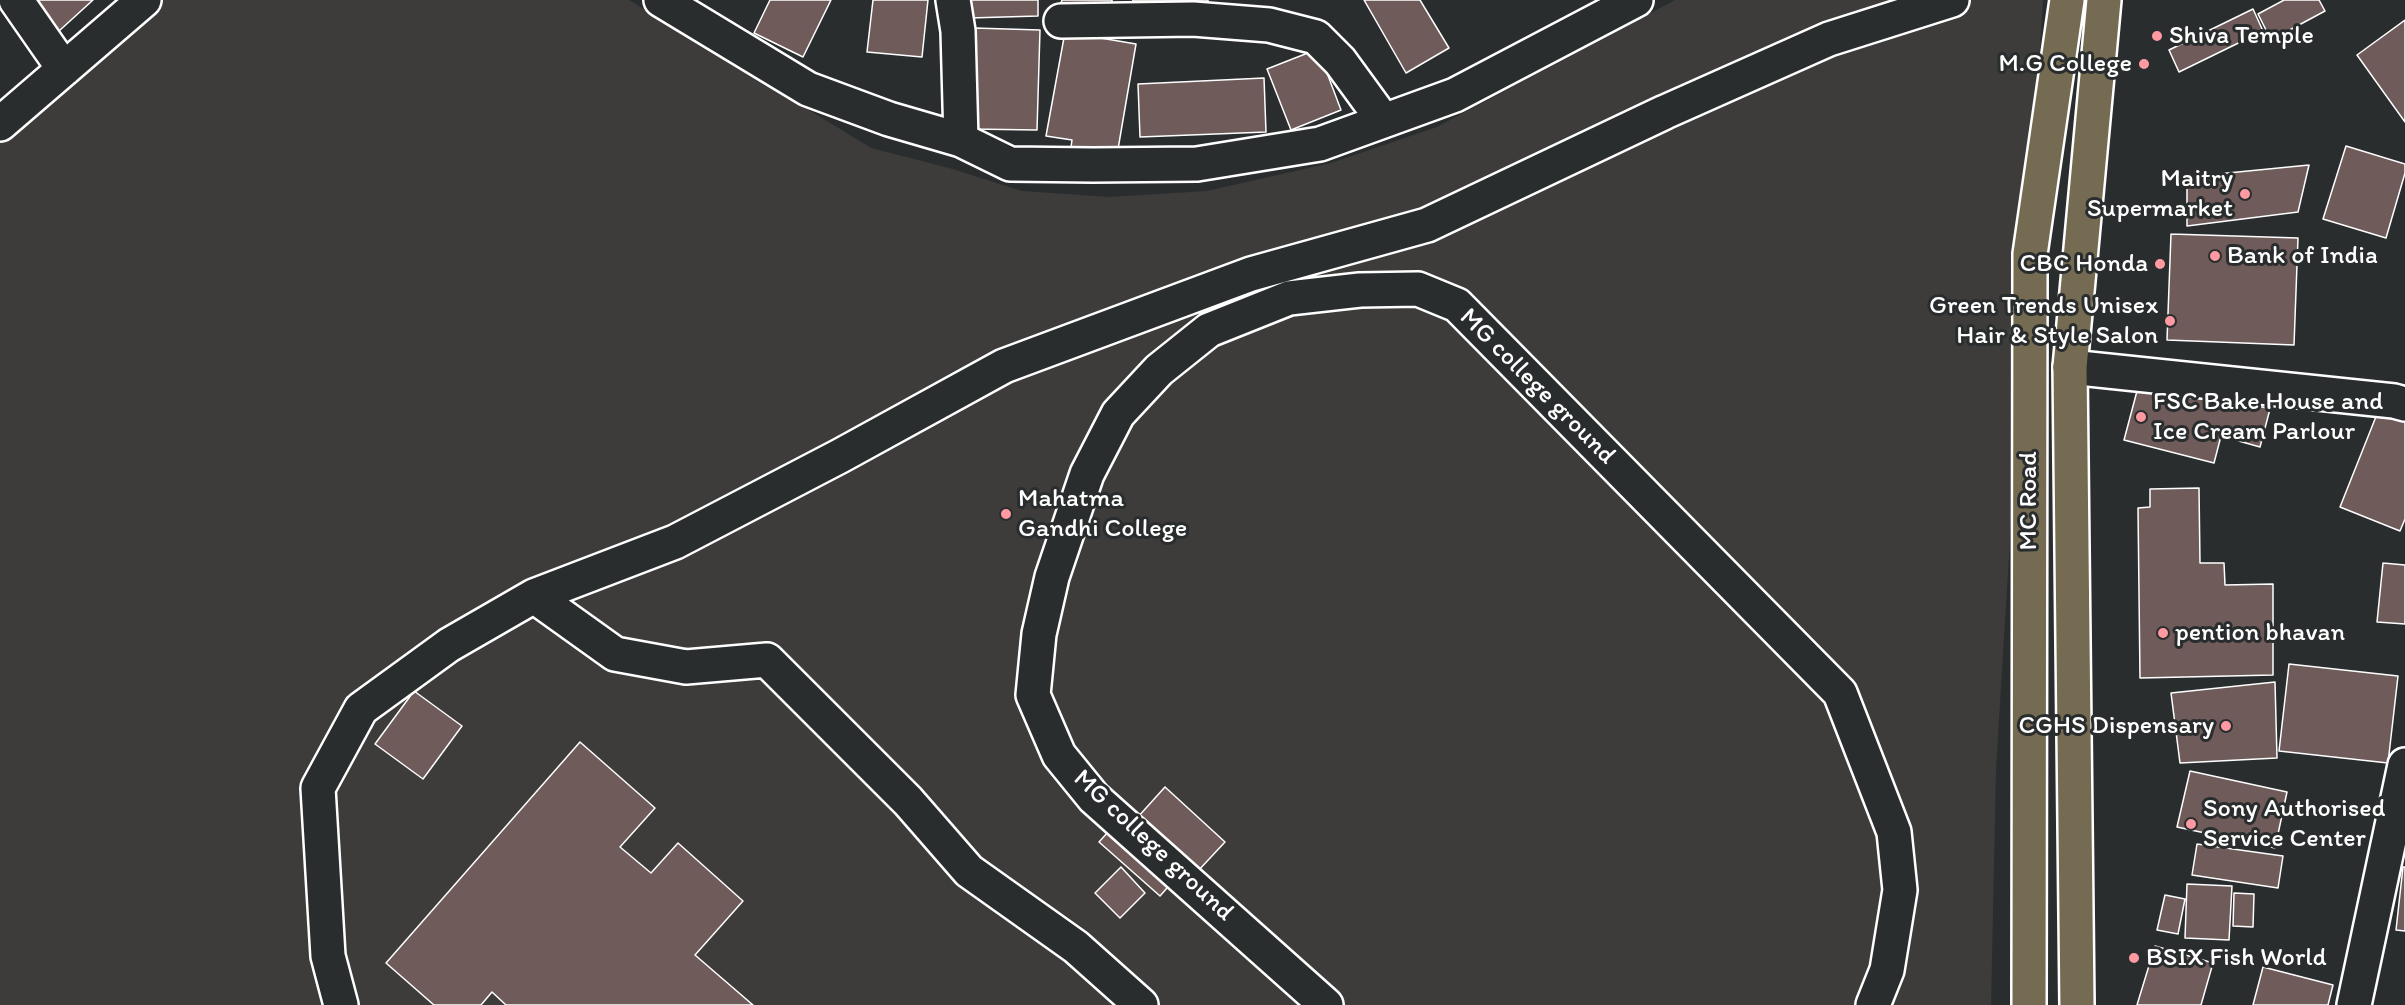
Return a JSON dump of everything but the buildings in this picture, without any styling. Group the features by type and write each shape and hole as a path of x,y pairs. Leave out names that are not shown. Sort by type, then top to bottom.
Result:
{"main road":[{"name":"MC Road","path":"2029,1005 2030,254 2067,0"},
{"name":"MC Road","path":"2077,1005 2070,367 2104,0"}],"street":[{"path":"16,0 64,69"},
{"path":"0,124 144,0"},
{"path":"661,0 808,89 889,119 961,140 1010,164 1197,164 1320,144 1455,95 1636,0"},
{"path":"953,0 958,31 961,140"},
{"path":"341,1005 328,956 318,788 361,709 449,645 534,596 675,542 840,456 1004,366 1251,274 1427,225 1665,112 1829,39 1952,0"},
{"path":"1061,21 1193,19 1269,25 1316,37 1341,60 1383,120"},
{"name":"MG college ground","path":"1326,1005 1094,798 1059,755 1033,695 1039,634 1052,577 1087,474 1118,414 1159,370 1209,330 1289,298 1360,291 1418,289 1457,305 1840,693 1894,832 1900,890 1887,970 1873,1005"},
{"path":"2070,367 2405,404"},
{"path":"534,596 615,654 686,667 767,660 908,801 969,871 1076,947 1141,1005"},
{"path":"2354,1005 2405,765"}],"shaded area":[{"name":"Mahatma Gandhi College","path":"159,0 629,0 871,148 949,168 1022,191 1110,197 1207,191 1331,163 1437,127 1675,0 2043,0 1996,768 1991,1005 0,1005 0,140"}],"place":[{"name":"Shiva Temple","path":"2157,36"},
{"name":"M.G College","path":"2144,64"},
{"name":"Maitry Supermarket","path":"2245,194"},
{"name":"Bank of India","path":"2215,256"},
{"name":"CBC Honda","path":"2160,264"},
{"name":"Green Trends Unisex Hair & Style Salon","path":"2170,321"},
{"name":"FSC Bake House and Ice Cream Parlour","path":"2141,417"},
{"name":"Mahatma Gandhi College","path":"1006,514"},
{"name":"pention bhavan","path":"2163,633"},
{"name":"CGHS Dispensary","path":"2226,726"},
{"name":"Sony Authorised Service Center","path":"2191,824"},
{"name":"BSIX Fish World","path":"2134,958"}]}
